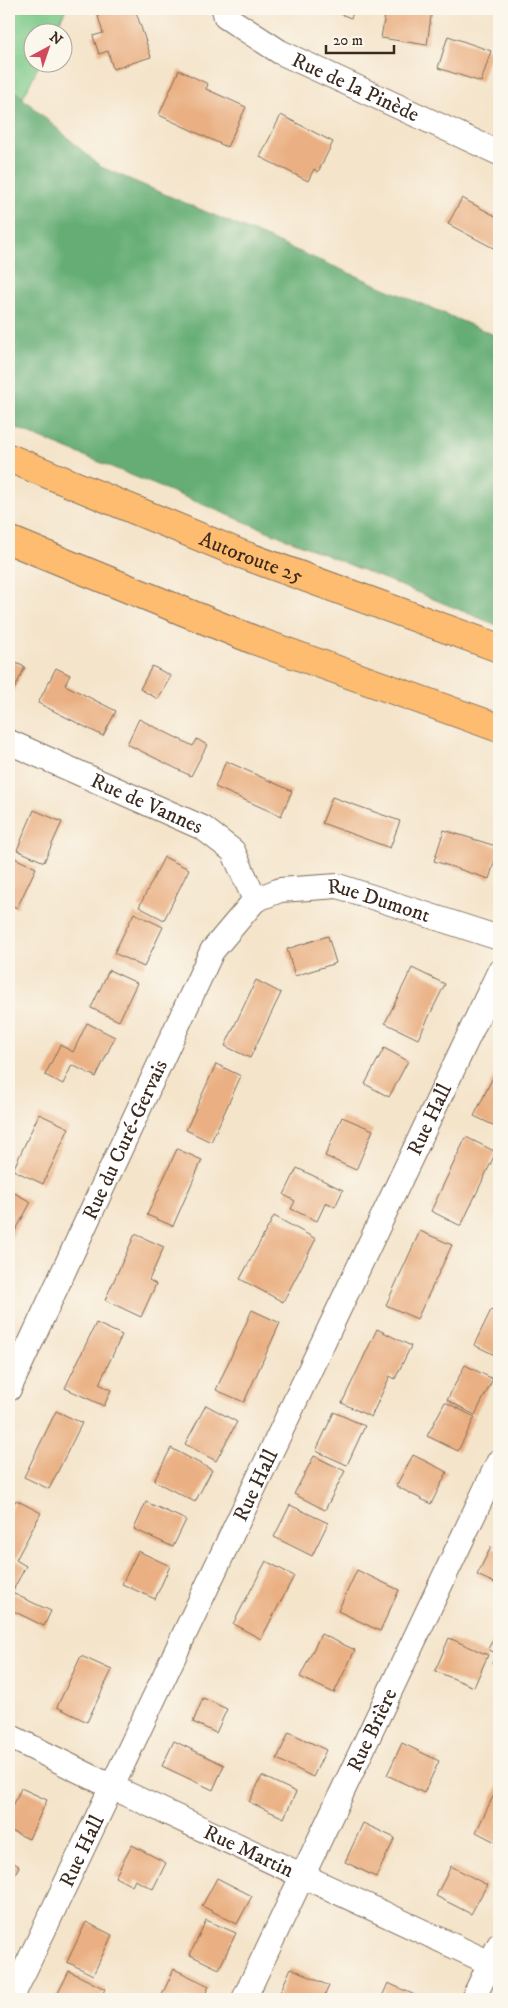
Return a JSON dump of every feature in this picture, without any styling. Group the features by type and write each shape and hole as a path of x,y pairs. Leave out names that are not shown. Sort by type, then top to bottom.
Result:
{"highway":[{"name":"Autoroute 25","path":"9,458 241,554 499,648"},
{"path":"9,540 254,640 499,728"}],"street":[{"name":"Rue de la Pinède","path":"224,9 226,17 280,52 499,153"},
{"name":"Rue de Vannes","path":"10,747 204,828 233,851 255,900"},
{"name":"Rue Dumont","path":"255,900 280,890 338,886 499,938"},
{"name":"Rue du Curé-Gervais","path":"9,1389 212,951 255,900"},
{"name":"Rue Hall","path":"11,1999 499,972"},
{"name":"Rue Brière","path":"244,1999 499,1461"},
{"name":"Rue Martin","path":"9,1736 112,1787 302,1876 495,1954"},
{"path":"473,1999 495,1954"}],"green space":[{"path":"9,9 66,9 59,22 22,22 22,72 36,72 13,118 9,118"},
{"path":"9,86 101,167 499,337 499,626 9,425"}],"building":[{"path":"111,9 135,9 151,57 113,69 108,51 99,54 93,36 103,33 97,13"},
{"path":"328,9 355,9 351,18"},
{"path":"386,9 432,9 427,45 381,38"},
{"path":"448,36 491,51 481,82 438,68"},
{"path":"179,70 208,84 206,89 246,107 227,147 159,115"},
{"path":"281,115 333,142 318,172 314,169 308,181 260,157"},
{"path":"462,198 499,218 499,251 448,224"},
{"path":"9,660 25,667 13,692 9,691"},
{"path":"152,666 171,676 158,699 140,689"},
{"path":"56,668 70,675 65,685 116,711 103,736 38,703"},
{"path":"139,719 193,746 197,739 207,745 191,776 127,744"},
{"path":"226,761 292,791 281,816 215,787"},
{"path":"332,797 400,821 390,848 322,823"},
{"path":"34,810 62,822 44,862 17,850"},
{"path":"444,830 499,847 489,879 434,861"},
{"path":"10,856 36,868 17,908 9,904"},
{"path":"164,857 189,869 164,920 139,907"},
{"path":"134,913 163,927 144,967 114,953"},
{"path":"328,936 336,963 295,976 287,949"},
{"path":"412,968 445,984 418,1039 385,1023"},
{"path":"109,970 137,983 119,1021 91,1008"},
{"path":"256,980 281,993 250,1058 225,1046"},
{"path":"87,1023 115,1037 96,1077 72,1065 63,1084 45,1075 60,1045 73,1052"},
{"path":"384,1048 408,1061 389,1097 365,1084"},
{"path":"216,1064 241,1076 211,1142 186,1130"},
{"path":"495,1073 499,1075 499,1128 474,1116"},
{"path":"39,1114 69,1128 43,1184 13,1170"},
{"path":"342,1117 373,1130 356,1170 325,1156"},
{"path":"466,1137 496,1152 461,1226 431,1211"},
{"path":"177,1149 202,1160 173,1226 147,1215"},
{"path":"297,1168 343,1190 335,1207 326,1202 317,1221 291,1209 295,1201 284,1195"},
{"path":"9,1190 31,1202 12,1237 9,1236"},
{"path":"274,1216 316,1239 283,1302 240,1279"},
{"path":"420,1231 452,1245 417,1319 386,1305"},
{"path":"135,1234 164,1247 149,1280 156,1284 141,1317 105,1300"},
{"path":"252,1310 280,1323 244,1402 216,1390"},
{"path":"491,1310 499,1313 499,1357 474,1345"},
{"path":"96,1323 122,1335 99,1384 111,1390 104,1406 65,1388"},
{"path":"377,1329 411,1346 395,1379 390,1376 371,1417 342,1403"},
{"path":"465,1365 493,1379 475,1415 447,1400"},
{"path":"445,1402 475,1417 458,1451 427,1436"},
{"path":"206,1405 237,1422 216,1461 185,1444"},
{"path":"56,1411 82,1423 49,1489 24,1477"},
{"path":"334,1412 365,1426 347,1465 316,1451"},
{"path":"171,1448 212,1470 195,1502 154,1481"},
{"path":"413,1455 447,1472 431,1504 396,1486"},
{"path":"314,1456 345,1471 325,1510 294,1494"},
{"path":"16,1500 41,1513 16,1560 26,1566 12,1592 9,1591 9,1514"},
{"path":"146,1502 186,1520 173,1547 134,1529"},
{"path":"290,1505 328,1523 312,1556 274,1537"},
{"path":"491,1547 499,1551 499,1585 477,1575"},
{"path":"138,1551 170,1566 155,1599 122,1584"},
{"path":"266,1561 294,1576 261,1639 233,1624"},
{"path":"357,1570 399,1590 380,1631 338,1611"},
{"path":"12,1593 51,1611 44,1626 9,1609"},
{"path":"499,1628 499,1667 492,1663 497,1654 488,1649"},
{"path":"321,1634 355,1650 334,1693 300,1677"},
{"path":"449,1638 488,1655 474,1687 435,1671"},
{"path":"81,1656 112,1670 87,1722 57,1707"},
{"path":"203,1698 227,1709 216,1733 193,1722"},
{"path":"289,1732 326,1750 313,1777 277,1759"},
{"path":"174,1741 224,1765 213,1790 162,1766"},
{"path":"402,1743 439,1761 424,1793 387,1775"},
{"path":"262,1776 296,1792 284,1818 249,1802"},
{"path":"499,1784 499,1844 476,1832"},
{"path":"21,1788 47,1800 29,1839 9,1830 9,1815"},
{"path":"363,1823 395,1838 376,1877 345,1862"},
{"path":"132,1845 166,1863 153,1889 135,1880 132,1886 115,1877"},
{"path":"9,1860 19,1866 9,1887"},
{"path":"451,1866 487,1885 471,1914 436,1896"},
{"path":"217,1878 252,1896 237,1924 202,1906"},
{"path":"206,1920 236,1933 219,1969 190,1955"},
{"path":"86,1922 112,1935 93,1975 67,1962"},
{"path":"291,1968 329,1986 323,1999 277,1999"},
{"path":"174,1969 209,1986 203,1999 160,1999"},
{"path":"69,1971 105,1989 100,1999 55,1999"},
{"path":"388,1983 417,1996 415,1999 381,1999"}]}
